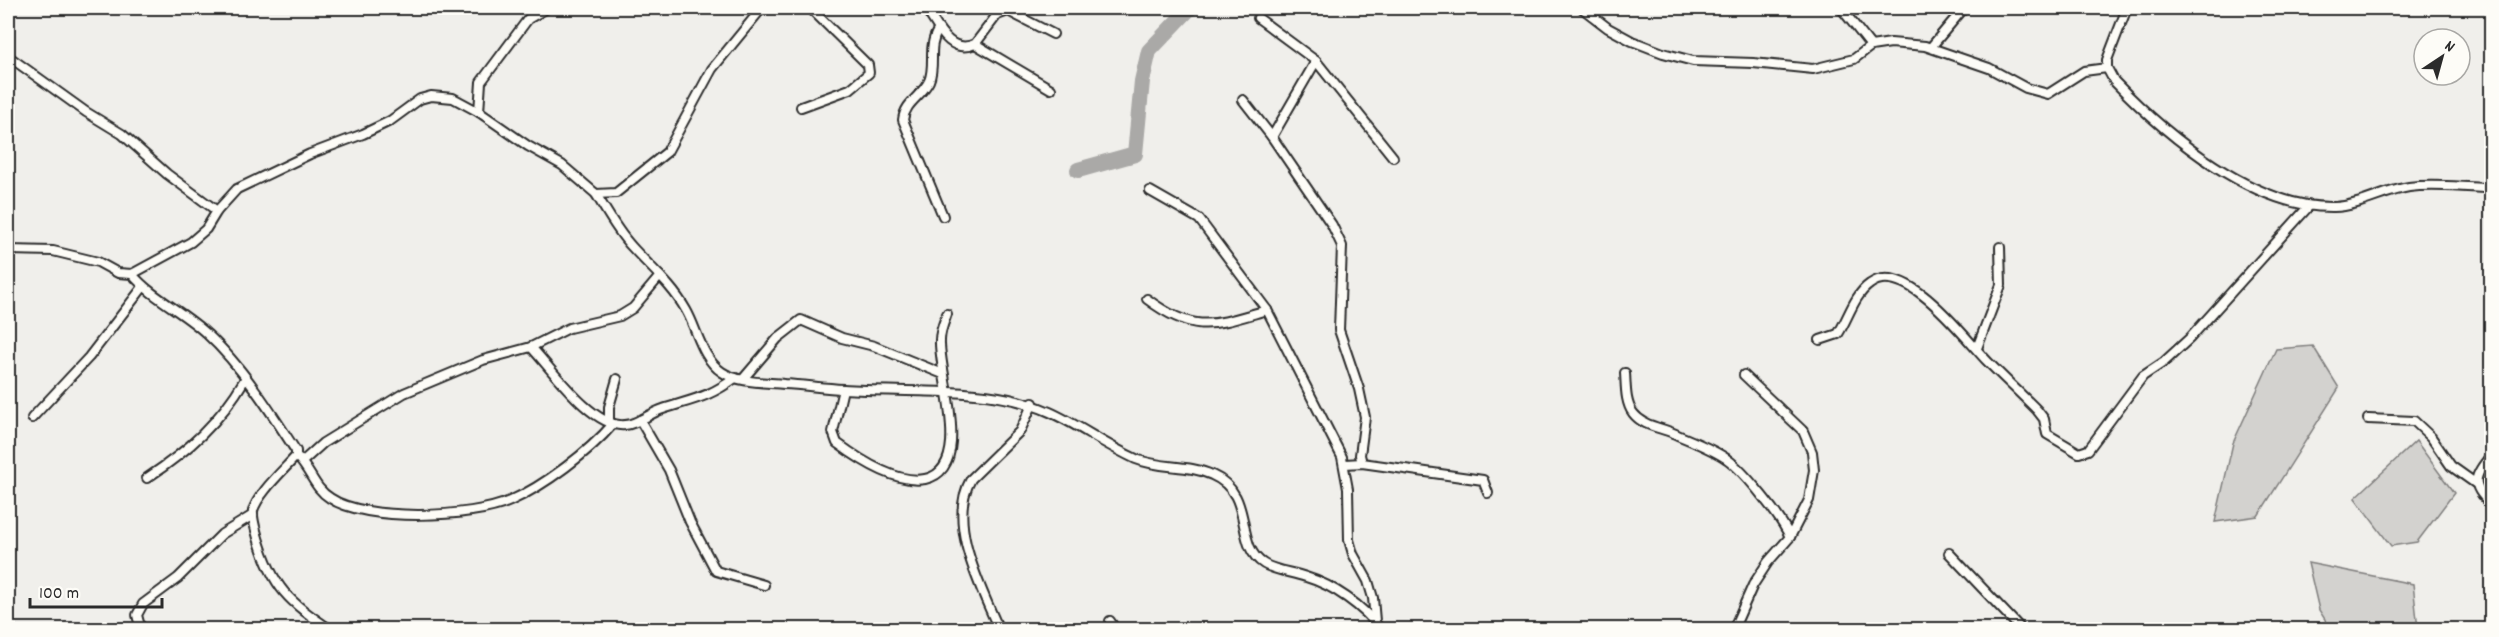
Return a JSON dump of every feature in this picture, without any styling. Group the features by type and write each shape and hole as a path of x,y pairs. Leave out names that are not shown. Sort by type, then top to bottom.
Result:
{"street":[{"path":"479,112 481,82 528,19 547,8"},
{"path":"596,194 616,193 667,152 711,69 762,8"},
{"path":"801,107 850,89 869,73 868,65 810,8"},
{"path":"925,8 938,30 963,46 975,44 1051,89"},
{"path":"1582,8 1608,28 1632,41 1693,61 1754,63 1813,69 1854,59 1871,46 1891,43 1931,47 1989,68 2026,88 2048,94 2084,71 2107,68"},
{"path":"1841,8 1871,46"},
{"path":"1931,47 1964,8"},
{"path":"2127,8 2112,43 2107,68 2114,81 2124,92 2222,172 2248,187 2309,206 2352,204 2411,186 2492,188"},
{"path":"975,44 998,15 1008,11 1053,34"},
{"path":"1258,18 1316,61 1393,157"},
{"path":"938,30 930,49 933,69 928,83 908,105 903,120 942,216"},
{"path":"8,56 86,112 122,134 167,174 216,211"},
{"path":"1272,137 1316,61"},
{"path":"8,250 53,251 98,262 118,273 132,274 191,242 206,229 216,211 237,189 258,177 363,135 390,121 420,99 442,95 453,98 562,165 596,194 632,247 660,276 686,310 714,365 739,379 843,389 946,391 1033,403 1052,411 1138,460 1206,472 1226,483 1233,489 1240,502 1252,551 1258,559 1265,565 1317,581 1340,593 1375,621 1381,630"},
{"path":"1244,100 1338,233 1342,246 1339,330 1365,417 1360,454 1362,463"},
{"path":"1150,191 1199,219 1267,310 1345,464 1349,540 1353,554 1368,581 1373,598 1375,621"},
{"path":"1820,340 1838,334 1851,309 1869,284 1882,279 1891,279 1927,299 1955,322 2037,410 2044,420 2047,434 2073,452 2088,450 2143,376 2164,362 2190,338 2309,206"},
{"path":"1977,348 2001,285 2000,248"},
{"path":"132,274 143,287 183,312 207,334 232,361 284,432 320,490 336,502 354,509 394,516 463,512 512,501 573,462 611,423 611,395 617,379"},
{"path":"141,630 137,615 143,604 178,578 222,534 253,515 260,498 299,459 404,393 483,360 531,347 569,328 620,316 633,308 660,276"},
{"path":"32,418 89,357 143,287"},
{"path":"1148,299 1176,319 1196,325 1232,320 1267,310"},
{"path":"843,389 833,432 837,444 900,478 915,480 939,474 948,461 952,432 940,340 948,314"},
{"path":"531,347 581,403 611,423 627,425 660,410 705,397 739,379 778,338 801,321 842,338 874,346 943,374"},
{"path":"1625,374 1626,396 1632,412 1642,422 1670,432 1726,458 1741,471 1784,523 1790,537"},
{"path":"1733,630 1753,585 1768,562 1790,537 1809,500 1814,470 1812,452 1803,431 1744,375"},
{"path":"147,478 185,453 210,428 230,404 245,379"},
{"path":"999,630 962,527 962,510 966,488 971,479 1020,431 1033,403"},
{"path":"2368,419 2414,421 2431,437 2451,466 2475,483"},
{"path":"640,420 669,470 690,522 716,571 764,585"},
{"path":"2492,454 2477,472 2475,483 2478,492 2492,505"},
{"path":"1345,464 1362,463 1483,480 1488,493"},
{"path":"253,515 265,560 275,583 300,609 331,630"},
{"path":"1949,553 2022,630"},
{"path":"1110,621 1116,630"}],"shaded area":[{"path":"2313,346 2339,388 2258,516 2215,522 2233,443 2276,349"},
{"path":"2416,441 2454,493 2417,542 2391,546 2355,498"},
{"path":"2308,563 2413,584 2418,629 2331,629 2319,610"}],"waterway":[{"path":"1078,170 1135,154 1142,81 1149,51 1190,8"}]}
